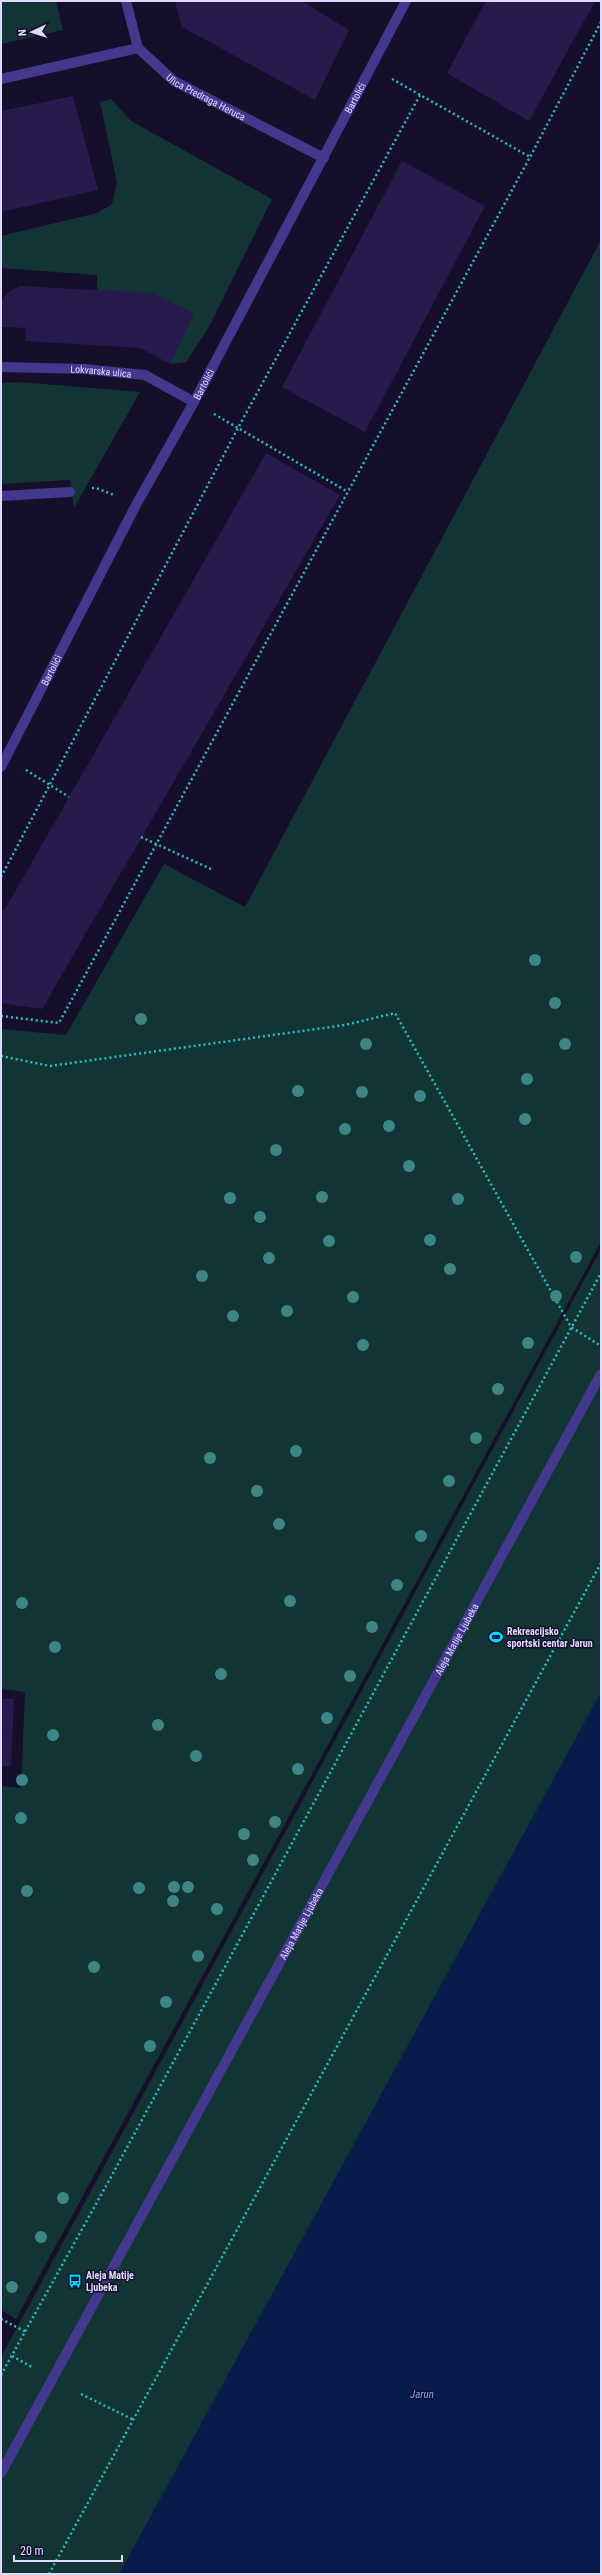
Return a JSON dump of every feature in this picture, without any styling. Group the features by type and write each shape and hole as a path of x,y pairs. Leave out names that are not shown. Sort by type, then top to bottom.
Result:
{"street":[{"path":"1,79 138,48 126,1"},
{"name":"Bartolići","path":"1,767 136,505 194,402 406,1"},
{"name":"Ulica Predraga Heruca","path":"138,48 174,81 324,158"},
{"name":"Lokvarska ulica","path":"1,367 84,369 145,375 194,402"},
{"path":"1,496 70,492"},
{"name":"Aleja Matije Ljubeka","path":"1,2473 601,1374"}],"path":[{"path":"1,1016 59,1023 158,844 530,157 601,22"},
{"path":"371,67 530,157"},
{"path":"1,877 49,783 238,428 420,95"},
{"path":"194,402 348,492"},
{"path":"6,758 49,783 69,797"},
{"path":"141,837 213,870"},
{"path":"1,1056 50,1066 345,1025 395,1013 571,1327 601,1346"},
{"path":"1,2375 26,2332 601,1273"},
{"path":"49,2574 601,1563"},
{"path":"1,2319 26,2332"},
{"path":"12,2356 32,2367"},
{"path":"81,2394 134,2420"}],"green space":[{"path":"1,1 56,1 63,30 1,44"},
{"path":"111,99 131,121 272,199 209,327 186,362 170,364 97,290 97,275 1,268 1,236 97,213 112,204 117,182 100,102"},
{"path":"601,240 601,1242 16,2319 1,2310 1,1786 21,1788 25,1692 1,1689 1,1029 66,1035 164,864 245,907"},
{"path":"19,382 140,392 74,508 70,480 1,484 1,383"},
{"name":"Rekreacijsko sportski centar Jarun","path":"601,1249 601,2574 1,2574 1,2357"}],"water":[{"name":"Jarun","path":"601,1692 601,2574 119,2574"}],"building":[{"path":"175,1 302,1 349,30 315,100 182,27"},
{"path":"486,1 595,1 529,121 447,73"},
{"path":"73,96 98,190 1,212 1,111"},
{"path":"402,161 485,206 365,432 282,387"},
{"path":"20,286 152,293 194,313 170,364 140,348 25,341 26,328 1,327 1,302 8,292"},
{"path":"266,453 340,495 42,1009 1,1003 1,911 4,911"},
{"path":"1,1699 14,1699 11,1766 1,1766"}],"place":[{"name":"Rekreacijsko sportski centar Jarun","path":"496,1637"},
{"name":"Aleja Matije Ljubeka","path":"75,2281"}]}
